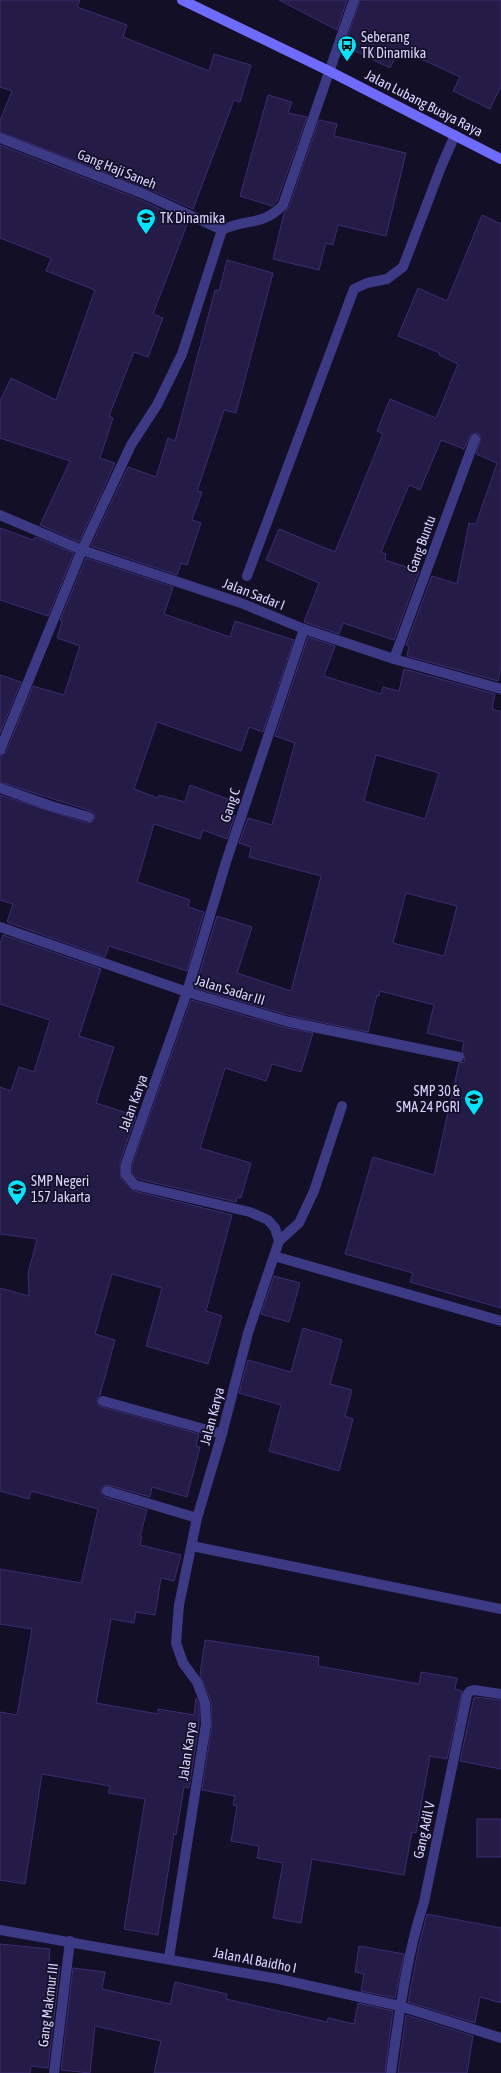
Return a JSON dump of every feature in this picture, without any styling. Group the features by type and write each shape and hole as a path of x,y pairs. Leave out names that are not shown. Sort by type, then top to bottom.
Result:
{"main road":[{"name":"Jalan Lubang Buaya Raya","path":"182,0 329,71 501,159"}],"street":[{"path":"0,750 82,550 131,445 157,405 182,354 222,230 232,225 258,221 274,215 283,205 354,0"},
{"path":"247,576 354,289 367,283 387,279 403,268 441,167 455,135"},
{"name":"Gang Haji Saneh","path":"0,138 144,194 222,230"},
{"name":"Gang Buntu","path":"394,659 475,439"},
{"name":"Jalan Sadar I","path":"0,515 82,550 241,603 304,629 394,659 501,689"},
{"name":"Gang C","path":"187,992 226,862 304,629"},
{"path":"0,788 89,817"},
{"name":"Jalan Sadar III","path":"0,927 187,992 289,1022 459,1056"},
{"name":"Jalan Karya","path":"169,1958 206,1724 205,1703 197,1682 183,1663 176,1643 179,1605 197,1518 222,1434 248,1333 279,1240 275,1228 268,1220 250,1212 135,1185 126,1174 126,1164 187,992"},
{"path":"279,1240 299,1223 314,1191 342,1106"},
{"path":"274,1256 501,1321"},
{"path":"103,1401 222,1434"},
{"path":"107,1492 197,1518"},
{"path":"192,1546 501,1609"},
{"name":"Gang Adil V","path":"391,2073 400,2006 467,1695 470,1691 474,1690 501,1694"},
{"name":"Jalan Al Baidho I","path":"0,1930 169,1958 279,1979 400,2006 501,2038"},
{"name":"Gang Makmur III","path":"54,2073 70,1941"}],"building":[{"path":"0,0 80,0 77,7 127,25 123,37 209,71 214,54 251,65 240,102 234,100 193,209 146,188 0,132 0,120 12,91 0,87"},
{"path":"279,0 347,0 337,30"},
{"path":"360,0 501,0 501,86 490,109 453,91 460,77 400,49 390,68 345,46"},
{"path":"268,95 292,102 288,113 307,117 277,201 272,206 240,196"},
{"path":"319,120 337,124 334,136 406,153 386,236 338,225 333,245 326,243 319,270 273,259 284,213 289,207"},
{"path":"0,145 141,200 188,222 153,314 163,318 148,357 134,352 109,416 113,418 100,458 115,463 79,542 40,525 70,461 0,438 0,401 11,378 56,400 95,290 46,271 51,258 0,238"},
{"path":"482,215 501,224 501,667 498,681 407,656 409,646 406,645 432,576 457,584 469,523 476,524 497,463 476,454 481,438 478,433 471,434 464,449 441,440 420,490 409,485 381,552 386,554 385,560 419,571 394,640 343,623 339,634 304,622 319,583 266,560 279,529 335,552 383,434 377,431 390,399 436,418 458,364 439,355 440,353 398,336 418,288 447,301"},
{"path":"227,260 273,273 236,413 224,410 197,491 202,492 192,520 201,523 187,565 181,563 177,575 91,546 128,467 156,477 168,438 175,441 215,290 219,291"},
{"path":"0,528 33,540 35,537 74,553 48,616 0,600"},
{"path":"86,558 173,587 164,614 230,637 235,621 294,640 263,732 249,727 241,751 157,722 134,789 158,798 159,795 185,802 190,785 228,799 224,812 235,815 227,839 203,830 200,839 154,824 137,882 190,900 188,907 204,912 187,971 109,946 105,957 7,922 13,904 0,900 0,795 87,823 93,822 95,818 94,813 91,811 0,782 0,756 6,752 33,686 64,695 80,646 57,638 62,621 60,620"},
{"path":"308,637 335,646 324,676 381,694 383,687 399,691 404,669 495,694 492,709 501,712 501,1308 410,1282 413,1273 345,1254 373,1157 434,1175 459,1063 464,1062 465,1058 462,1051 464,1042 427,1033 434,1005 380,991 379,996 377,995 368,1032 291,1016 195,988 217,916 252,927 237,973 291,991 321,876 249,857 251,847 239,843 248,818 272,825 295,743 275,736","holes":["376,755 439,773 425,819 364,801","406,893 457,906 444,956 393,943"]},
{"path":"0,675 21,682 0,733"},
{"path":"3,935 101,969 79,1036 114,1047 96,1103 136,1116 120,1162 121,1179 134,1191 232,1215 206,1311 222,1316 208,1364 146,1346 162,1288 112,1274 95,1334 115,1340 100,1395 97,1400 99,1406 199,1434 196,1446 200,1447 187,1497 152,1487 150,1497 108,1485 103,1486 101,1490 102,1495 105,1497 147,1510 140,1537 142,1537 140,1545 181,1555 174,1581 161,1578 155,1615 136,1612 134,1623 111,1619 96,1703 158,1714 158,1709 194,1715 196,1698 199,1704 199,1724 189,1788 184,1787 176,1835 174,1834 158,1935 124,1929 145,1799 108,1793 110,1786 42,1774 25,1884 0,1880 0,1712 17,1715 32,1629 0,1624 0,1569 81,1583 98,1509 31,1491 29,1499 0,1491 0,1288 29,1296 28,1274 37,1239 0,1234 0,1087 11,1091 19,1067 34,1072 50,1020 0,1004 0,944"},
{"path":"191,1000 287,1028 313,1033 301,1072 272,1064 266,1081 225,1068 200,1148 251,1163 241,1198 237,1197 236,1202 138,1179 132,1173 132,1165"},
{"path":"274,1276 300,1283 289,1322 261,1314"},
{"path":"303,1328 342,1340 330,1384 352,1390 345,1416 353,1419 339,1471 269,1451 281,1405 239,1393 248,1360 291,1372"},
{"path":"205,1640 319,1657 318,1666 419,1684 421,1672 457,1678 455,1689 462,1691 447,1759 430,1756 416,1833 412,1832 404,1875 312,1859 301,1923 273,1918 283,1863 257,1858 259,1846 231,1841 237,1806 233,1805 235,1796 202,1790 212,1724 211,1701 200,1675"},
{"path":"474,1697 501,1700 501,1769 460,1761"},
{"path":"477,1819 501,1819 501,1857 477,1857"},
{"path":"427,1914 501,1928 501,2003 480,1997 475,2023 408,2002 419,1945"},
{"path":"0,1944 50,1949 49,1964 60,1966 48,2068 31,2066 30,2073 0,2073"},
{"path":"359,1946 404,1954 395,1998 361,1991 364,1974 355,1972"},
{"path":"73,1968 105,1972 102,1989 170,2004 175,1982 227,1994 226,1999 327,2022 328,2018 354,2024 358,2003 393,2011 385,2073 154,2073 161,2041 95,2026 90,2073 61,2070"},
{"path":"406,2015 473,2036 467,2073 398,2073"}],"place":[{"name":"Seberang TK Dinamika","path":"347,62"},
{"name":"TK Dinamika","path":"146,235"},
{"name":"SMP 30 & SMA 24 PGRI","path":"474,1116"},
{"name":"SMP Negeri 157 Jakarta","path":"17,1206"}]}
